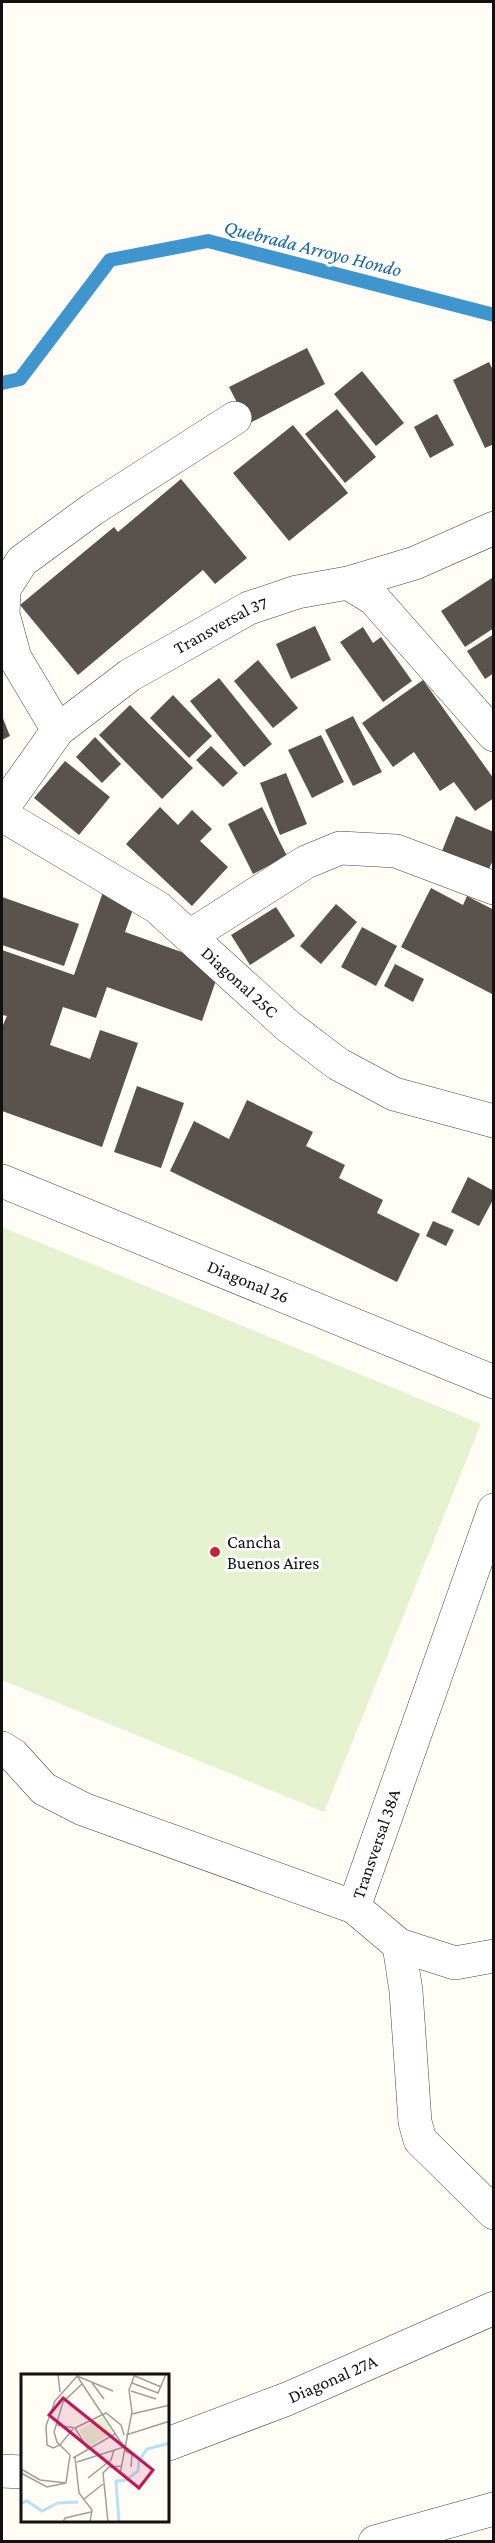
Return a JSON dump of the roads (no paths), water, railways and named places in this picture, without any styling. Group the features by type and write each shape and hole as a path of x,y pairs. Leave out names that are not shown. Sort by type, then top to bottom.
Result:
{"street":[{"path":"58,730 15,658 3,614 4,589 22,561 75,522 235,418"},
{"name":"Transversal 37","path":"2,809 58,730 130,675 249,608 297,591 348,583 415,563 494,528"},
{"path":"348,583 374,599 487,716"},
{"name":"Diagonal 25C","path":"2,815 157,907 288,1026 338,1064 394,1094 494,1121"},
{"path":"190,936 306,862 340,848 396,850 494,888"},
{"name":"Diagonal 26","path":"2,1181 494,1382"},
{"name":"Transversal 38A","path":"399,1945 354,1907 494,1510"},
{"path":"2,1748 13,1755 44,1789 83,1809 354,1907"},
{"path":"494,1956 455,1963 399,1945 406,1991 415,2122 420,2140 494,2213"},
{"name":"Diagonal 27A","path":"170,2443 287,2399 494,2308"},
{"path":"2,2471 21,2472"},
{"path":"375,2541 494,2510"}],"waterway":[{"name":"Quebrada Arroyo Hondo","path":"2,383 20,379 110,260 208,241 494,315"}],"place":[{"name":"Cancha Buenos Aires","path":"215,1552"}]}
